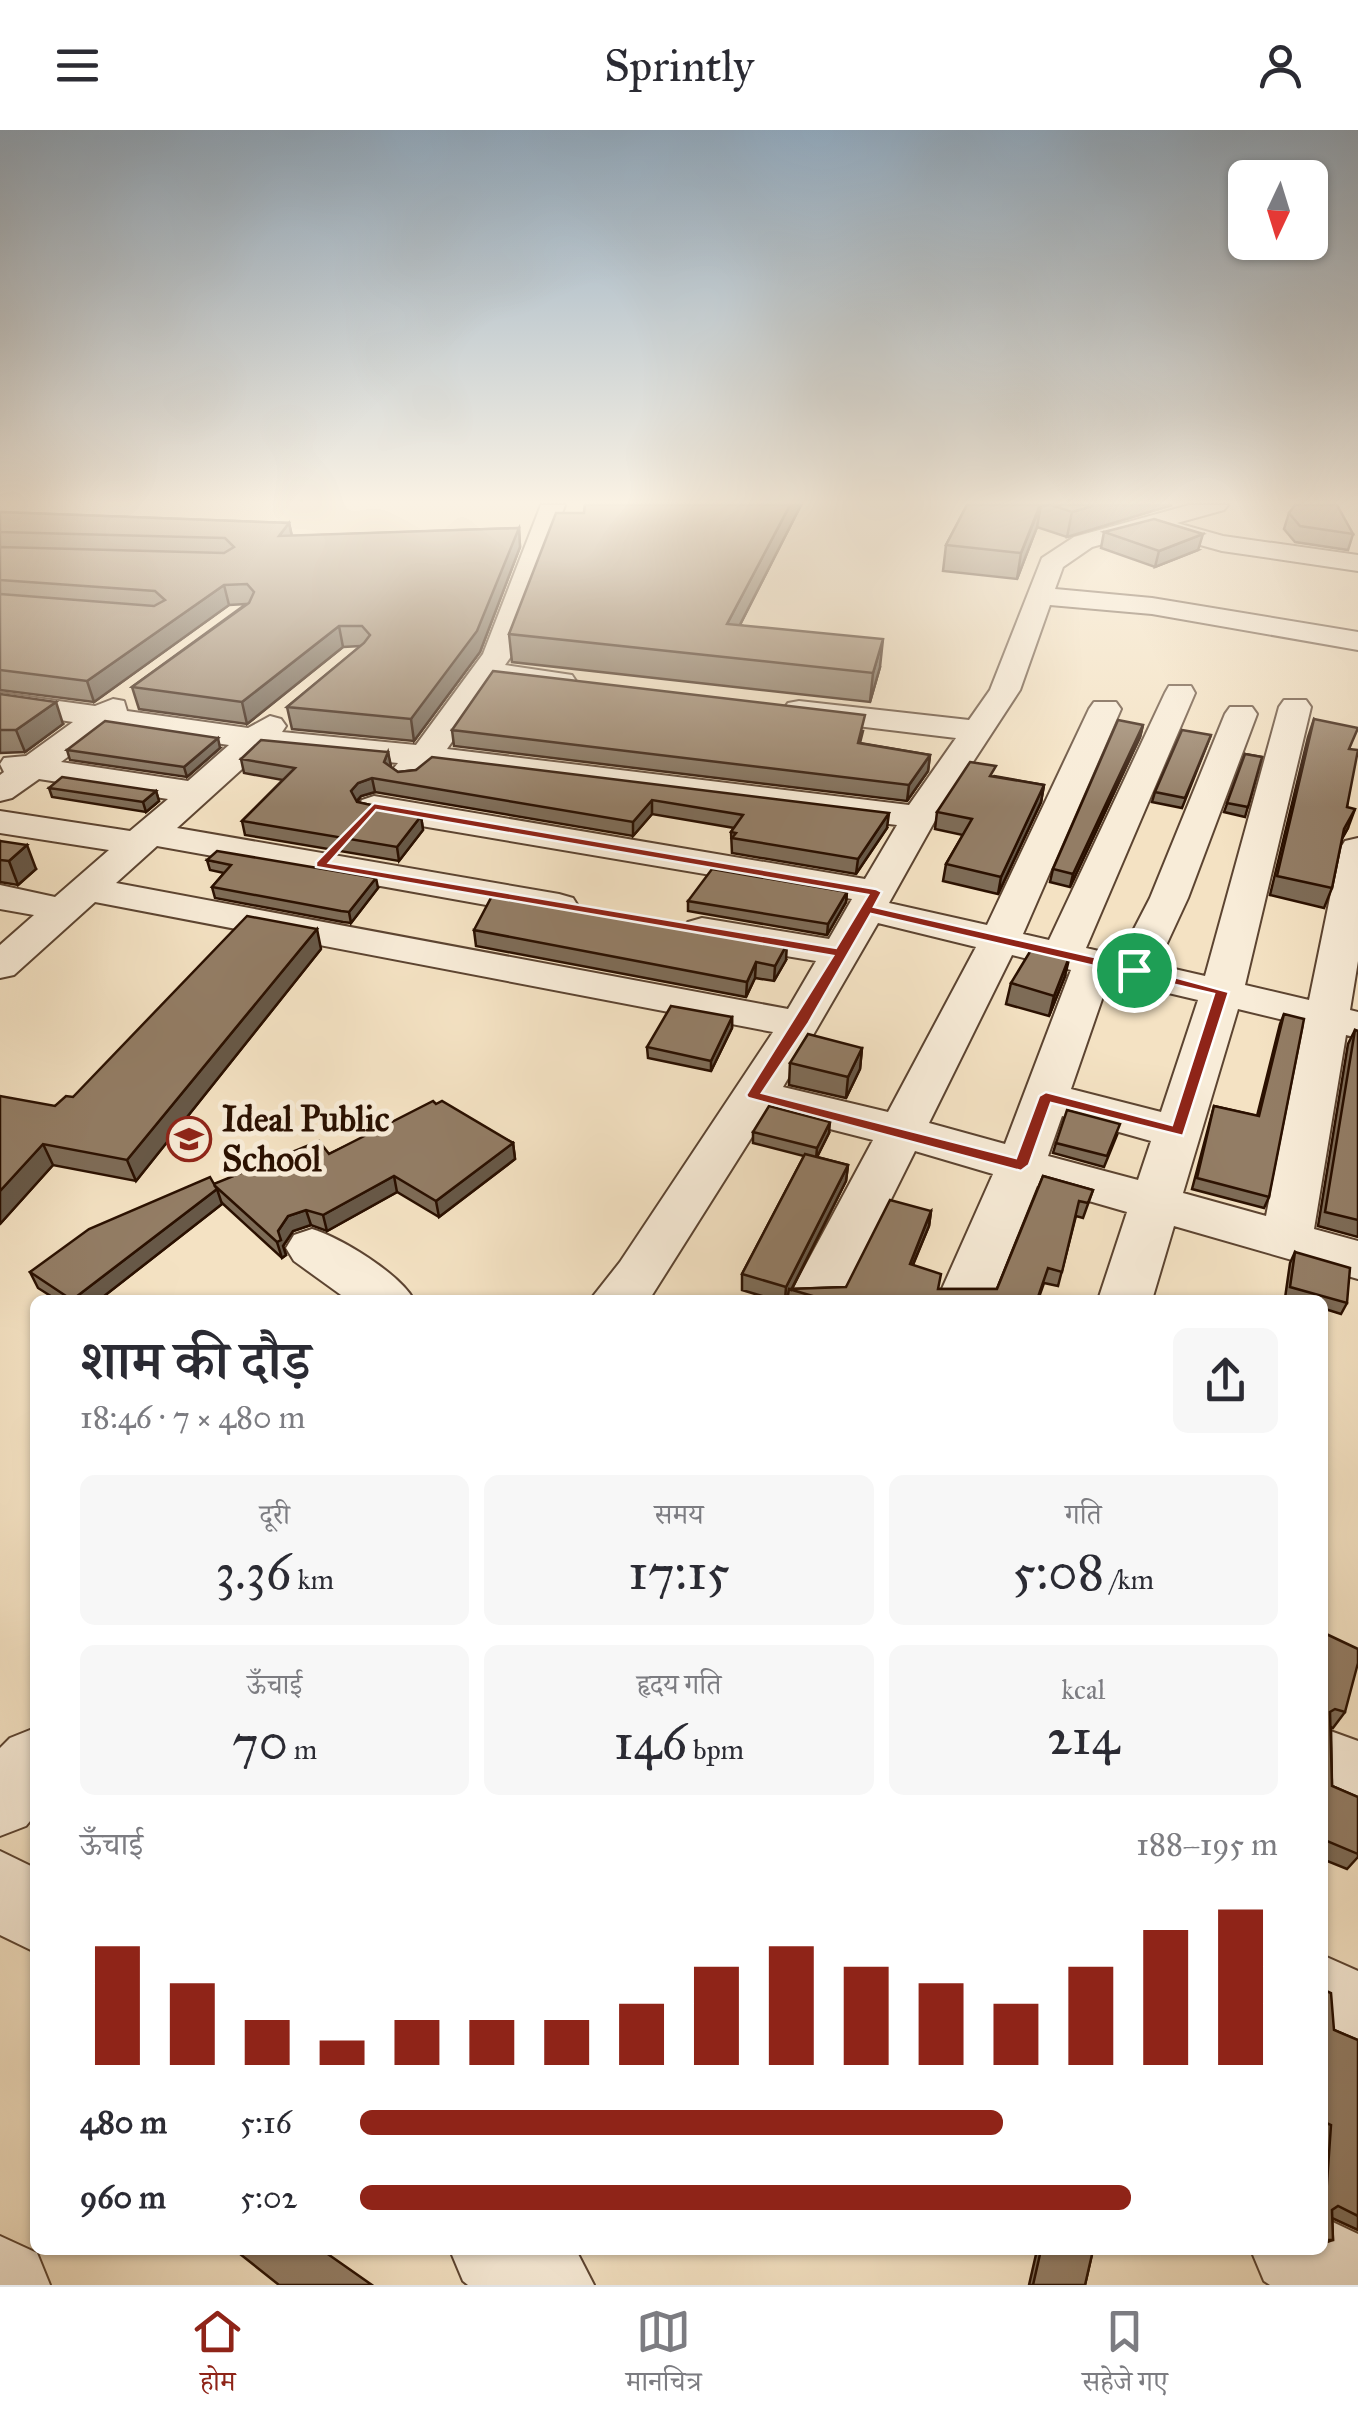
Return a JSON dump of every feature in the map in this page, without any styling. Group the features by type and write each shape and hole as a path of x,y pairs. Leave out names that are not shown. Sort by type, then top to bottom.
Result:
{"street":[{"path":"320,865 425,756 497,655 515,606"},
{"path":"622,1295 639,1276 800,1024 918,816 1005,690 1036,606"},
{"path":"1147,606 1358,641"},
{"path":"486,672 584,684"},
{"path":"0,791 16,765 98,719 146,684"},
{"path":"966,1295 1021,1165 1098,962 1180,693"},
{"path":"0,702 255,739 918,816"},
{"path":"0,966 298,704"},
{"path":"761,705 978,731"},
{"path":"1128,1295 1222,992 1295,707"},
{"path":"817,1295 1000,940 1105,709"},
{"path":"1098,962 1169,898 1241,714"},
{"path":"16,765 199,793"},
{"path":"374,806 871,901 1000,940 1342,1021"},
{"path":"0,822 320,865 595,912"},
{"path":"1287,1238 1342,1021 1357,856"},
{"path":"0,897 76,900 800,1024"},
{"path":"671,924 840,953"},
{"path":"753,1095 901,1131 1358,1260"},
{"path":"1046,1096 1177,1132"},
{"path":"312,1248 381,1295"},
{"path":"1328,1765 1358,1777"},
{"path":"0,1800 30,1768"},
{"path":"0,1889 30,1910"},
{"path":"1328,1998 1358,2012"},
{"path":"1306,2255 1358,2282"}],"building":[{"path":"0,606 195,606 87,681 0,670"},
{"path":"245,606 487,606 477,631 411,719 287,707 364,643 370,635 362,626 339,626 242,702 132,687"},
{"path":"520,606 737,606 727,624 883,639 873,673 509,634"},
{"path":"493,671 865,715 858,743 930,755 909,785 452,730"},
{"path":"0,694 56,702 16,730 0,730"},
{"path":"1314,719 1358,728 1349,749 1358,750 1347,807 1355,809 1344,829 1332,888 1277,876"},
{"path":"1118,720 1143,725 1073,874 1053,869"},
{"path":"105,721 218,738 184,767 67,750"},
{"path":"1182,730 1211,735 1185,798 1155,792"},
{"path":"261,740 388,752 384,762 398,772 416,770 432,757 889,813 858,859 732,838 736,833 731,832 743,815 652,800 633,822 372,778 358,783 351,791 357,802 421,816 397,847 242,821 295,768 241,759"},
{"path":"1245,754 1262,757 1248,807 1227,803"},
{"path":"970,762 996,766 990,776 1044,785 1001,877 946,864 972,819 937,812"},
{"path":"62,777 156,791 143,802 49,788"},
{"path":"0,841 27,845 9,861 0,860"},
{"path":"217,851 376,878 349,912 341,911 212,887 231,865 207,860"},
{"path":"712,869 847,892 828,924 688,901"},
{"path":"493,894 787,944 775,966 756,962 747,982 474,930"},
{"name":"Ideal Public School","path":"247,916 317,929 127,1160 43,1144 0,1191 0,1096 55,1106 66,1096 73,1097"},
{"path":"1034,945 1070,955 1054,996 1011,983"},
{"path":"671,1006 732,1017 711,1061 647,1047"},
{"path":"1284,1014 1304,1019 1269,1197 1197,1178 1214,1106 1259,1116"},
{"path":"1355,1030 1358,1031 1358,1220 1325,1212"},
{"path":"808,1034 862,1048 848,1077 790,1063"},
{"path":"433,1101 442,1101 513,1143 436,1201 394,1176 323,1215 306,1210 288,1216 278,1231 281,1240 277,1242 214,1185 217,1189 79,1295 64,1295 30,1272 89,1229 210,1177 214,1184 319,1141 329,1154"},
{"path":"769,1106 830,1122 817,1148 753,1132"},
{"path":"1067,1110 1120,1124 1107,1156 1056,1143"},
{"path":"805,1154 848,1165 786,1287 742,1274"},
{"path":"1043,1176 1093,1190 1088,1203 1079,1201 1062,1272 1048,1268 1039,1295 809,1295 789,1289 846,1287 890,1200 931,1211 910,1264 941,1274 938,1289 997,1289"},
{"path":"1295,1252 1350,1268 1347,1303 1290,1287"},
{"path":"1328,1635 1358,1649 1345,1712 1330,1712 1332,1786 1358,1797 1358,1854 1328,1842"},
{"path":"1328,1992 1334,2030 1358,2040 1358,2216 1338,2206 1332,2210 1333,2240 1328,2240"},
{"path":"241,2255 329,2255 372,2285 279,2285"},
{"path":"1040,2255 1092,2255 1085,2285 1033,2285"}],"place":[{"name":"Ideal Public School","path":"189,1139"}],"route":[{"path":"1134,970 867,909 840,953 320,865 374,806 876,892 840,953 800,1024 753,1095 1021,1165 1046,1096 1177,1132 1222,992 1134,970"}]}
